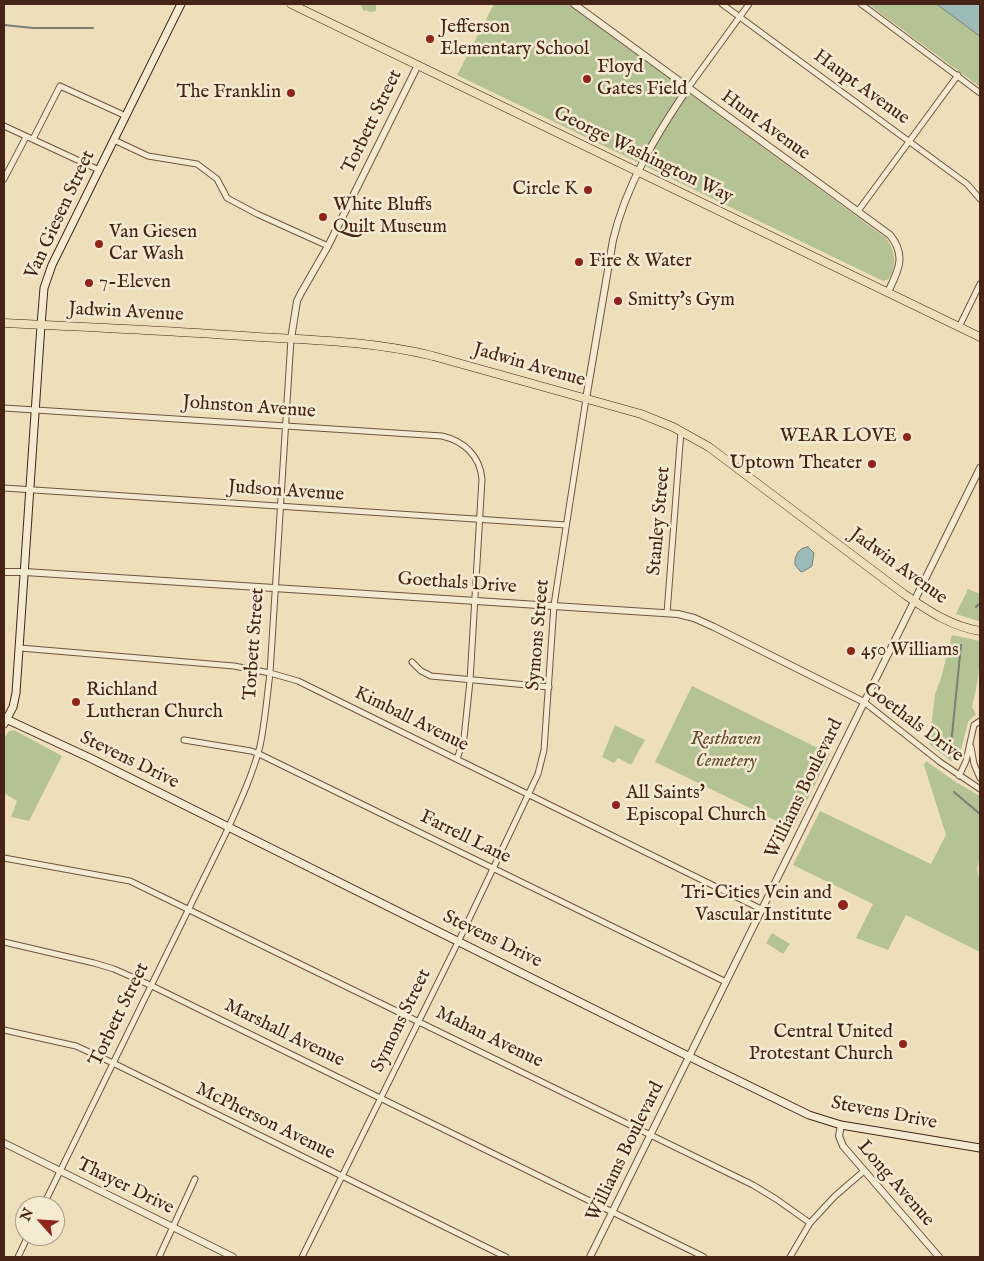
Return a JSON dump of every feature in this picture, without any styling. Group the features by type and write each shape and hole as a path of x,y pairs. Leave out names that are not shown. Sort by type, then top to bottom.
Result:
{"main road":[{"name":"Van Giesen Street","path":"5,720 15,698 20,648 43,296 49,273 181,4"},
{"name":"George Washington Way","path":"291,4 980,337"},
{"name":"Jadwin Avenue","path":"4,323 138,329 375,346 420,353 641,414 681,431 719,455 914,601 954,625 980,631"},
{"name":"Stevens Drive","path":"5,720 90,758 690,1057 809,1114 841,1125 980,1148"}],"street":[{"name":"Hunt Avenue","path":"574,4 890,236 897,247 899,267 888,292"},
{"name":"Haupt Avenue","path":"722,4 966,184 980,199"},
{"name":"Symons Street","path":"302,1257 458,942 538,774 544,750 554,605 613,240 623,206 663,124 749,4"},
{"path":"861,4 980,93"},
{"name":"Torbett Street","path":"48,1196 228,828 240,802 257,753 265,716 270,673 291,339 295,310 301,293 328,246 418,65"},
{"path":"858,211 958,75"},
{"path":"34,139 60,86 126,116"},
{"path":"4,126 99,170"},
{"path":"4,178 26,136"},
{"path":"114,140 148,156 197,164 217,179 227,198 257,214 328,246"},
{"path":"959,327 980,284"},
{"name":"Johnston Avenue","path":"4,408 448,438 468,448 480,466 482,479 478,520"},
{"name":"Stanley Street","path":"667,613 681,431"},
{"name":"Williams Boulevard","path":"590,1257 980,468"},
{"name":"Judson Avenue","path":"4,488 478,520 566,524"},
{"path":"457,759 464,738 470,681 478,520"},
{"name":"Goethals Drive","path":"4,572 554,605 687,616 708,624 864,702 959,776 980,789"},
{"name":"Kimball Avenue","path":"20,648 234,666 298,681 763,910"},
{"path":"412,662 421,671 431,676 549,687"},
{"path":"959,776 966,761 975,724 980,721"},
{"path":"971,739 972,757 980,778"},
{"name":"Farrell Lane","path":"184,740 257,753 726,982"},
{"name":"Mahan Avenue","path":"4,858 130,881 419,1020 753,1185 810,1223"},
{"name":"Marshall Avenue","path":"4,942 94,963 114,969 150,985 704,1257"},
{"name":"McPherson Avenue","path":"4,1030 76,1046 506,1257"},
{"name":"Long Avenue","path":"841,1125 840,1142 939,1257"},
{"name":"Thayer Drive","path":"4,1143 233,1257"},
{"path":"790,1257 810,1223 835,1196 864,1171"},
{"path":"159,1257 195,1179"}],"green space":[{"path":"360,4 376,4 376,11 364,11"},
{"path":"494,4 568,4 886,238 892,248 894,258 889,279 883,281 457,75"},
{"path":"868,4 937,4 980,36 980,87"},
{"path":"968,589 980,594 980,619 978,621 956,614"},
{"path":"952,635 980,641 980,658 972,707 976,714 968,722 959,758 951,761 929,744 935,694"},
{"name":"Resthaven Cemetery","path":"692,686 830,754 793,829 655,762"},
{"path":"615,725 645,740 631,765 618,758 614,763 602,757"},
{"path":"14,730 62,756 29,821 11,817 17,801 4,793 4,739 9,731"},
{"path":"926,761 980,796 980,857 977,869 980,882 980,952 906,915 888,950 856,938 873,904 793,865 820,811 931,864 946,835 924,765"},
{"path":"772,933 790,944 783,954 766,943"}],"water":[{"path":"937,4 980,4 980,36"},
{"path":"808,547 814,553 812,566 801,572 795,565 795,558 800,550"}],"waterway":[{"path":"4,25 33,28 93,28"},
{"path":"976,607 980,603"},
{"path":"951,745 961,645"},
{"path":"954,792 980,814"}],"place":[{"name":"Jefferson Elementary School","path":"430,39"},
{"name":"Floyd Gates Field","path":"587,79"},
{"name":"The Franklin","path":"291,93"},
{"name":"Circle K","path":"588,190"},
{"name":"White Bluffs Quilt Museum","path":"323,217"},
{"name":"Van Giesen Car Wash","path":"99,244"},
{"name":"Fire & Water","path":"579,262"},
{"name":"7-Eleven","path":"89,283"},
{"name":"Smitty's Gym","path":"618,301"},
{"name":"WEAR LOVE","path":"907,437"},
{"name":"Uptown Theater","path":"872,464"},
{"name":"450 Williams","path":"851,651"},
{"name":"Richland Lutheran Church","path":"76,702"},
{"name":"All Saints' Episcopal Church","path":"616,805"},
{"name":"Tri-Cities Vein and Vascular Institute","path":"843,905"},
{"name":"Central United Protestant Church","path":"903,1044"}]}
